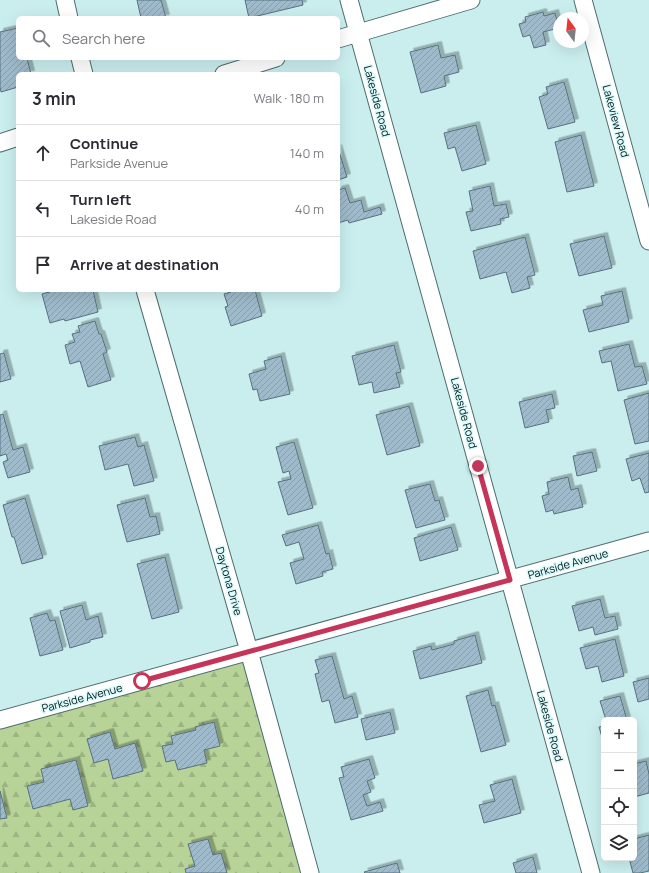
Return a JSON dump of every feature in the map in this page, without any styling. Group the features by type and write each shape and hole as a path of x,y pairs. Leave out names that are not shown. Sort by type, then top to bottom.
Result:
{"street":[{"path":"65,0 69,16"},
{"name":"Lakeside Road","path":"349,0 591,873"},
{"path":"340,38 471,0"},
{"name":"Lakeview Road","path":"583,0 649,241"},
{"path":"80,60 84,72"},
{"path":"230,72 270,60"},
{"path":"0,142 16,138"},
{"name":"Daytona Drive","path":"146,292 249,652 310,873"},
{"name":"Parkside Avenue","path":"1,715 249,652 649,541"}],"green space":[{"path":"249,653 310,873 0,873 0,720"}],"building":[{"path":"137,0 161,0 165,16 141,16"},
{"path":"245,0 302,0 303,5 257,16 249,16"},
{"path":"543,12 544,16 553,14 553,30 543,32 546,45 534,48 530,35 523,37 519,24 526,22 525,17"},
{"path":"16,28 16,60 28,60 30,72 16,72 16,88 1,92 0,87 0,32"},
{"path":"438,45 441,58 455,55 459,72 444,76 446,86 421,93 410,52"},
{"path":"564,82 575,122 548,129 539,97 548,94 546,87"},
{"path":"476,125 486,164 462,171 455,147 448,149 444,133"},
{"path":"581,135 594,186 567,192 555,142"},
{"path":"340,154 347,177 340,179"},
{"path":"490,186 494,206 506,204 509,217 500,219 501,224 471,231 466,212 473,211 469,191"},
{"path":"345,188 350,203 361,200 364,212 380,207 382,214 349,223 348,220 340,222 340,189"},
{"path":"604,236 612,268 579,276 570,244"},
{"path":"525,237 535,275 527,277 530,288 512,293 506,272 480,279 473,251"},
{"path":"622,291 629,322 589,332 583,310 603,305 601,296"},
{"path":"50,292 93,292 98,312 65,321 64,319 50,323 42,294"},
{"path":"231,292 256,292 262,316 231,326 225,307 228,306 224,294"},
{"path":"95,321 107,352 103,354 111,380 88,387 80,361 70,364 65,345 75,342 72,334 80,332 78,326"},
{"path":"629,344 635,367 642,366 647,384 618,391 611,361 602,363 599,351"},
{"path":"394,345 401,372 396,373 400,387 374,393 372,382 359,385 352,356"},
{"path":"4,353 11,379 0,382 0,354"},
{"path":"281,356 290,394 260,401 257,389 253,390 249,374 266,369 264,361"},
{"path":"649,393 649,441 635,444 624,400"},
{"path":"552,394 555,408 546,410 549,422 525,428 519,402"},
{"path":"409,406 420,446 387,455 376,415"},
{"path":"3,414 13,450 23,447 30,472 8,478 3,462 8,460 6,454 0,456 0,415"},
{"path":"135,437 138,447 144,445 154,481 134,486 128,464 105,470 99,446"},
{"path":"294,442 313,508 288,515 278,482 291,479 289,471 283,473 276,447"},
{"path":"592,452 597,471 577,476 573,456"},
{"path":"649,453 649,492 645,493 640,478 632,481 626,459"},
{"path":"568,477 571,490 578,488 583,507 554,514 553,510 546,512 542,496 549,494 547,482"},
{"path":"430,484 435,501 439,500 445,520 416,528 405,490"},
{"path":"25,498 43,558 22,564 14,537 12,537 3,505"},
{"path":"145,498 150,517 156,516 160,534 127,542 117,505"},
{"path":"318,525 326,554 329,553 333,569 322,572 323,576 296,584 290,563 304,559 299,542 286,546 282,535"},
{"path":"451,527 458,550 420,561 414,538"},
{"path":"165,557 179,612 152,619 137,564"},
{"path":"600,599 605,618 615,616 618,629 595,635 593,627 579,631 572,606"},
{"path":"82,605 86,620 98,616 103,637 90,640 90,642 70,648 60,611"},
{"path":"47,613 50,621 55,620 63,650 40,656 30,618"},
{"path":"475,635 482,663 420,679 413,651 431,646 432,650 454,644 454,641"},
{"path":"615,639 624,676 602,682 598,666 586,669 580,648"},
{"path":"332,656 344,699 352,696 358,717 335,723 329,700 322,702 315,674 319,673 315,660"},
{"path":"649,678 649,699 638,702 633,682"},
{"path":"488,690 492,706 495,705 506,745 481,752 466,696"},
{"path":"620,696 626,717 605,717 600,701"},
{"path":"390,712 395,733 366,740 361,719"},
{"path":"214,722 220,746 204,750 207,763 178,770 175,760 166,762 162,746 173,744 171,736 196,730 195,727"},
{"path":"110,732 115,749 135,743 143,771 113,779 108,759 94,763 87,739"},
{"path":"369,759 375,778 367,781 371,792 363,795 367,806 380,802 383,811 351,820 339,778 344,777 341,767"},
{"path":"76,760 88,806 73,810 70,799 33,809 27,786 44,782 41,769"},
{"path":"646,761 649,774 649,793 637,796 637,789 637,763"},
{"path":"512,779 521,813 484,823 479,805 495,801 490,785"},
{"path":"0,791 7,818 0,819"},
{"path":"649,835 649,871 633,873 630,861 637,861 637,838"},
{"path":"208,839 213,855 221,853 227,873 186,873 185,869 195,866 188,844"},
{"path":"533,857 537,873 516,873 513,863"},
{"path":"397,863 400,873 364,872"}],"route":[{"path":"142,681 510,580 478,466"}]}
